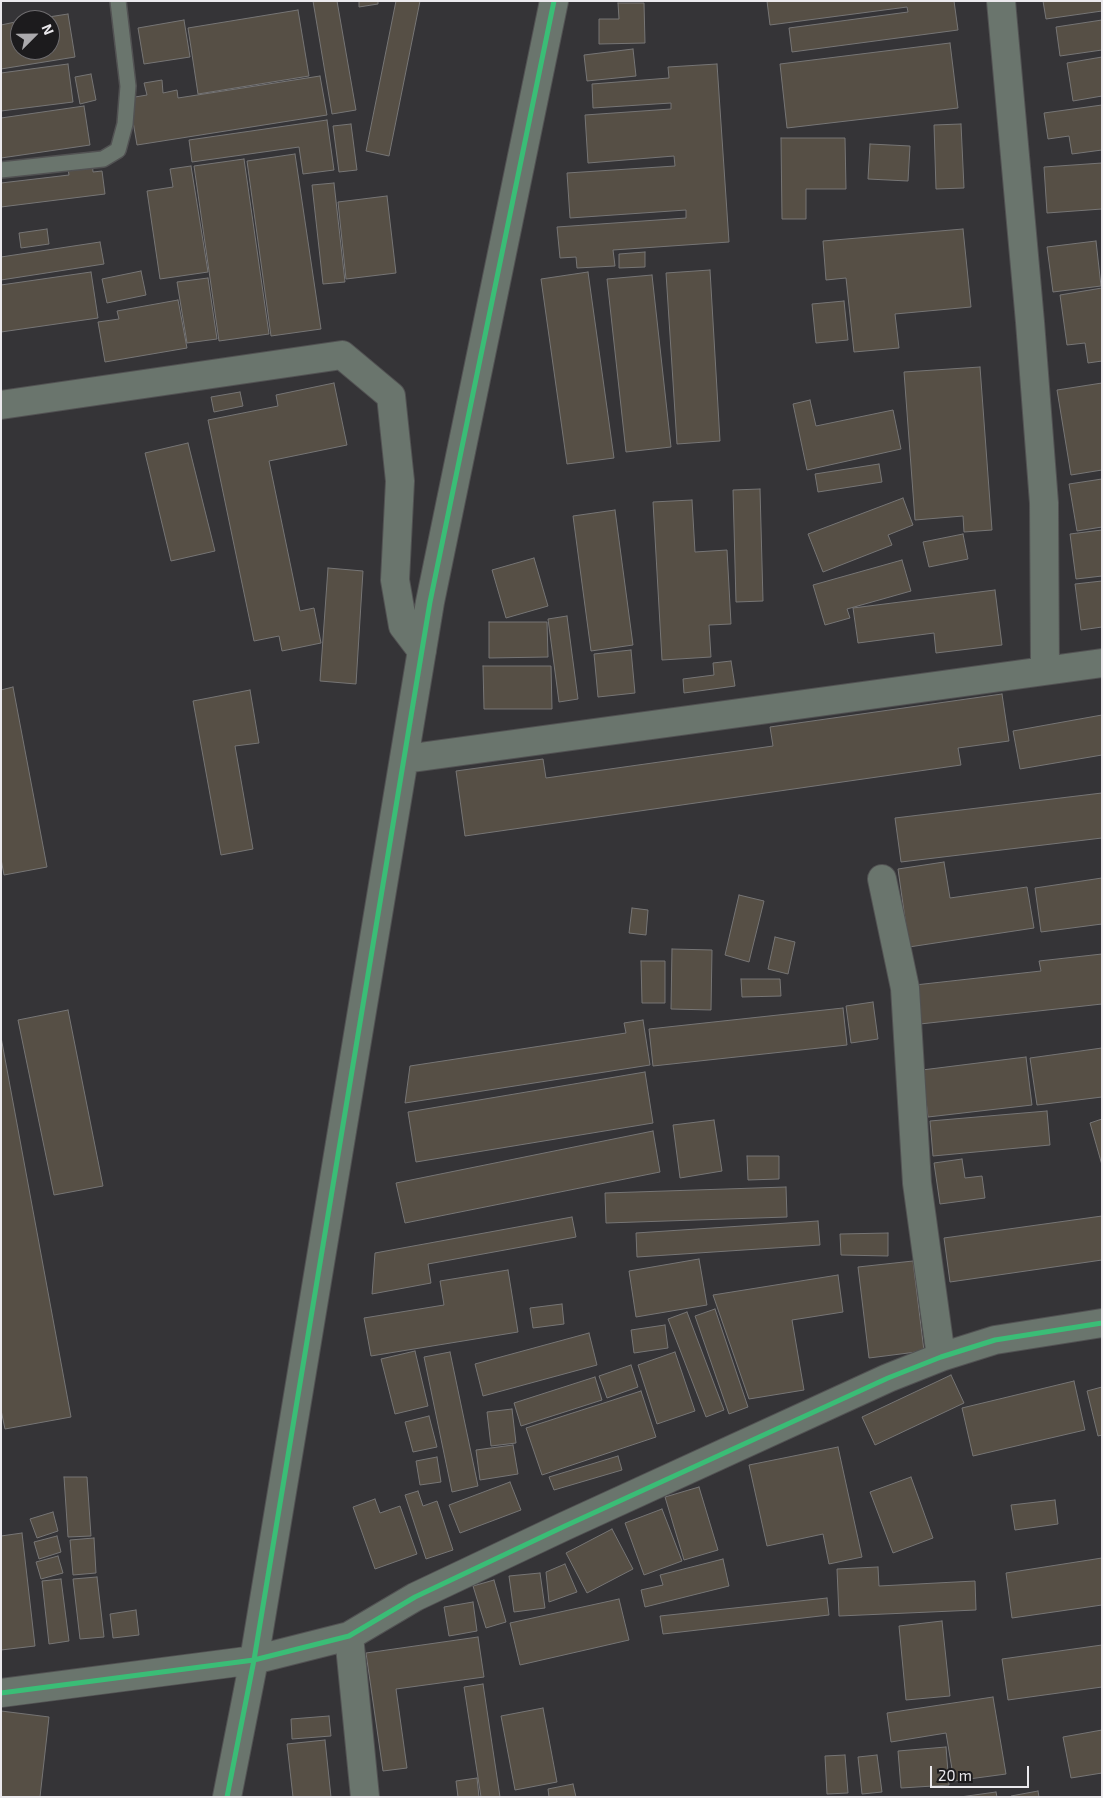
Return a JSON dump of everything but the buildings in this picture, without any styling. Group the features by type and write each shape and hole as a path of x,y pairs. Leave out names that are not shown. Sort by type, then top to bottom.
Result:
{"street":[{"path":"226,1797 254,1660 432,592 554,1"},
{"path":"1001,1 1044,503 1045,670"},
{"path":"1,405 342,355 391,396 400,481 395,580 403,626 422,651"},
{"path":"405,758 1102,663"},
{"path":"882,879 905,988 917,1182 941,1357"},
{"path":"1,1693 254,1660 349,1636 415,1597 888,1378 941,1357 995,1340 1102,1323"},
{"path":"349,1636 365,1797"}],"lane":[{"path":"1,170 103,159 118,150 125,124 128,86 118,1"}],"cycle path":[{"path":"227,1797 254,1660 430,602 554,1"},
{"path":"1,1693 254,1660 349,1636 415,1597 888,1378 941,1357 995,1340 1102,1323"}]}
